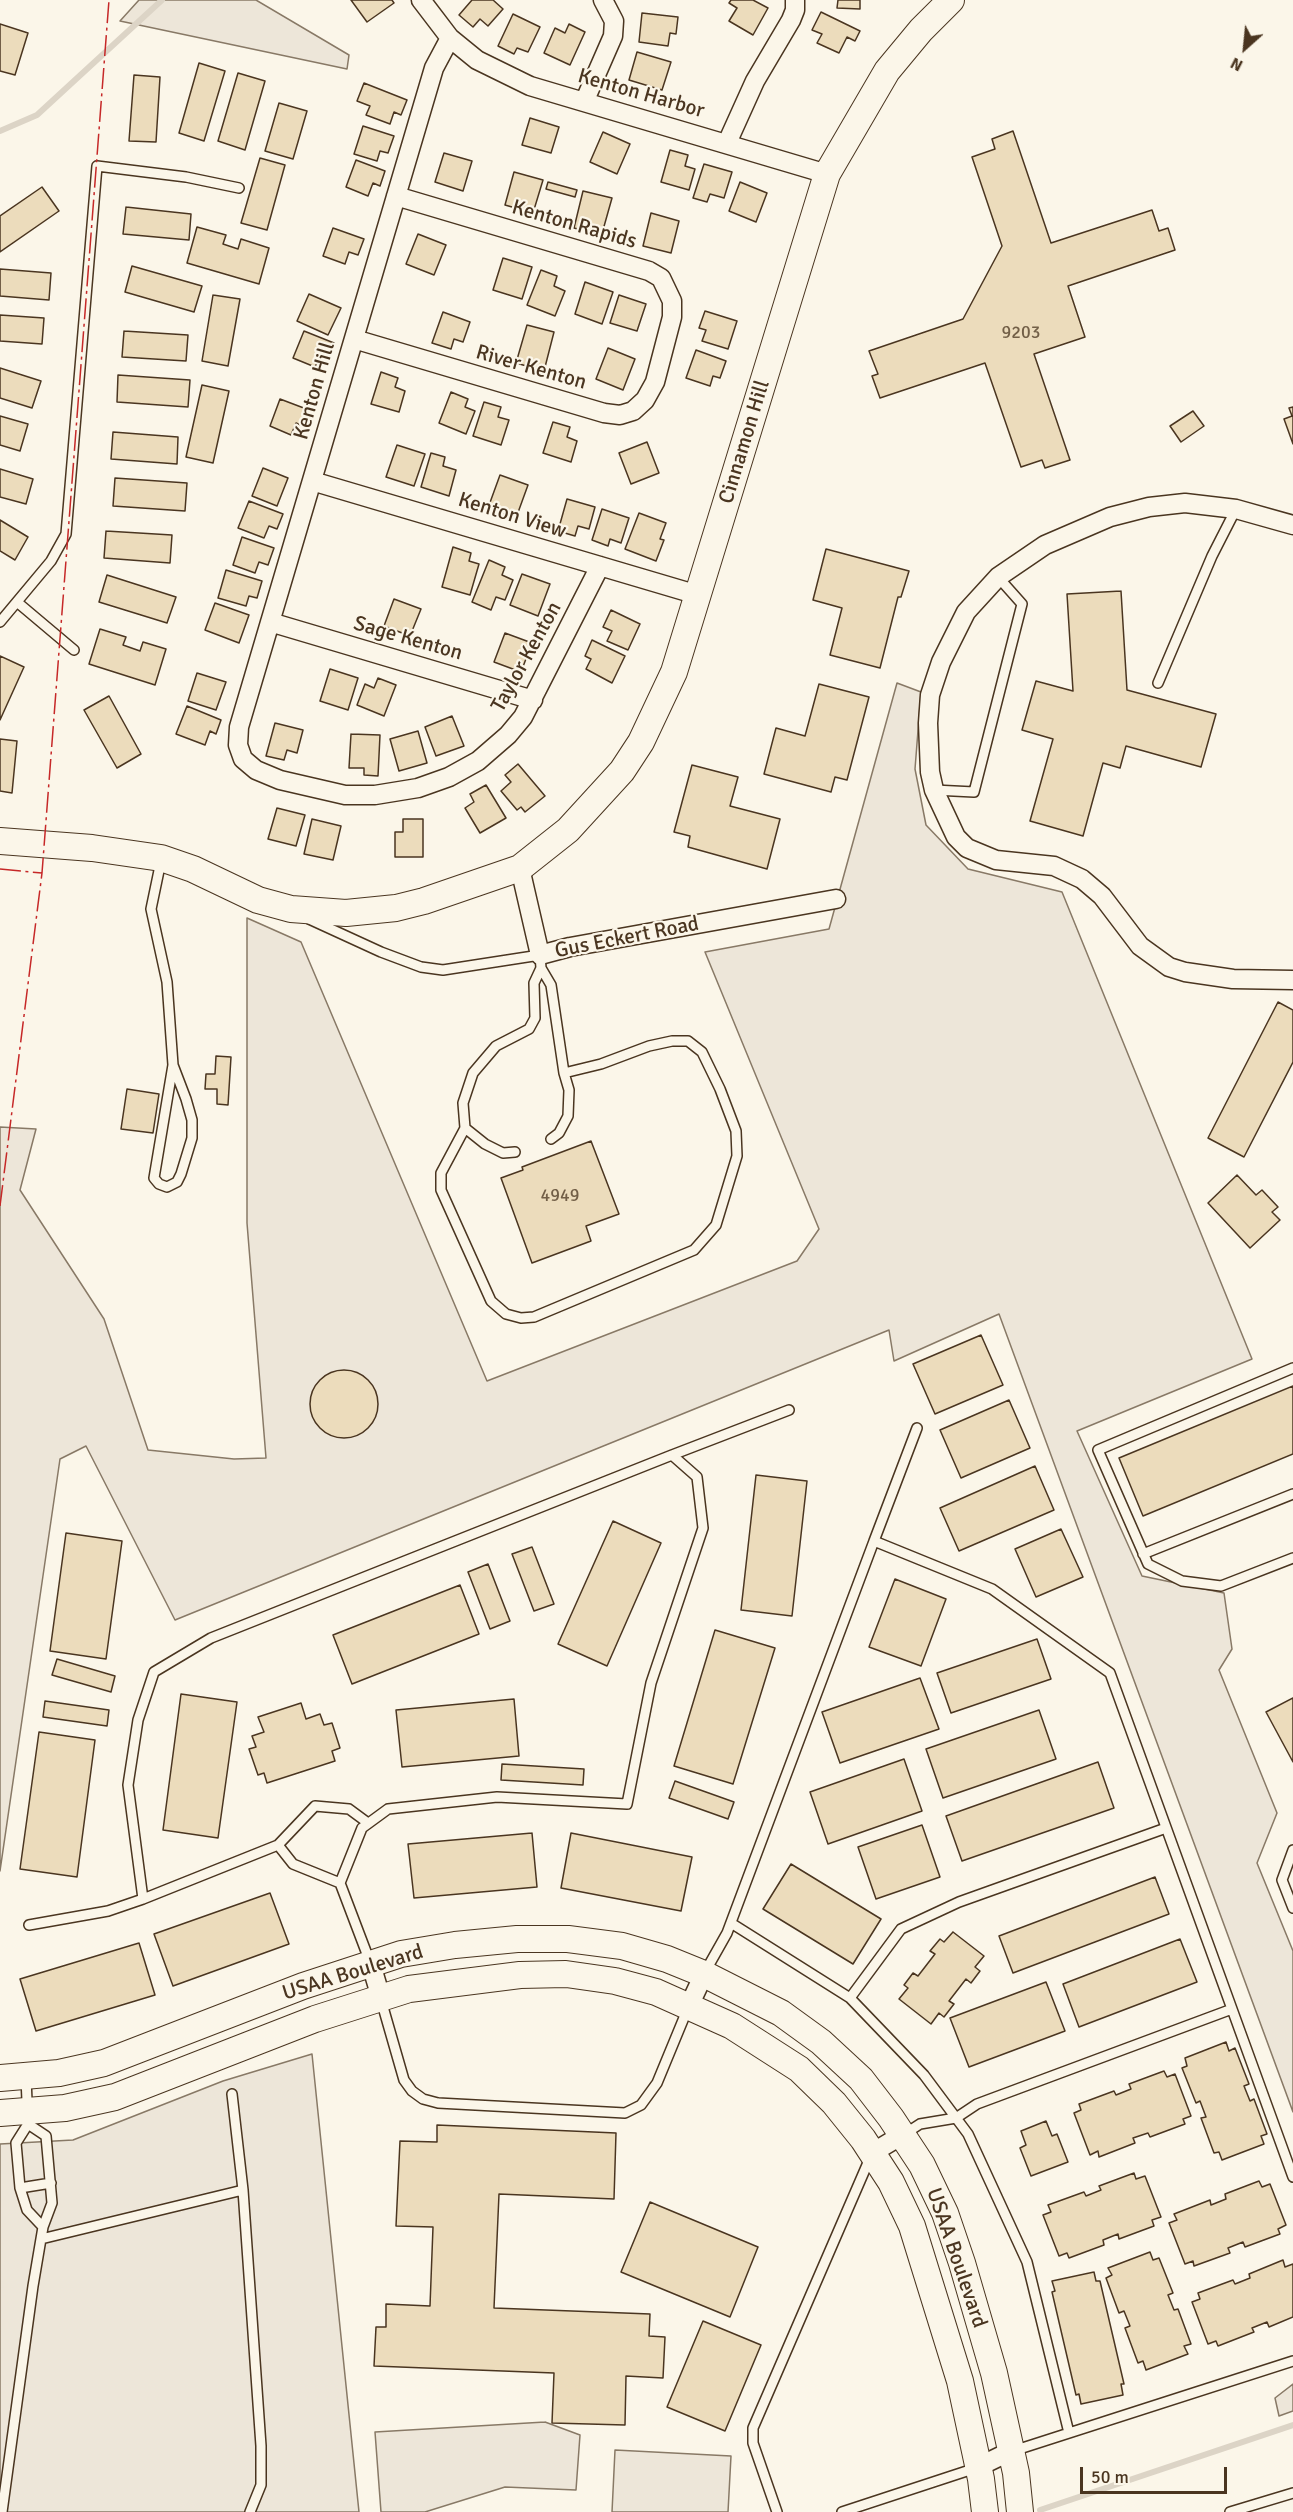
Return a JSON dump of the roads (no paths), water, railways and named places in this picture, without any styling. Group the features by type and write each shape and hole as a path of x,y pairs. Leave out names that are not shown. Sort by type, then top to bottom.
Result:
{"street":[{"name":"Kenton Harbor","path":"421,0 450,38 477,60 530,86 585,100 827,174"},
{"path":"585,100 613,36 614,21 603,0"},
{"path":"727,143 755,81 791,20 795,10 795,0"},
{"name":"Cinnamon Hill","path":"520,868 568,830 596,802 622,771 641,742 674,672 827,174 887,71 921,30 951,0"},
{"name":"Kenton Hill","path":"243,759 238,745 239,727 434,68 450,38"},
{"name":"Kenton Rapids","path":"396,196 649,270 661,278 667,286 672,301 672,317 663,353"},
{"name":"River Kenton","path":"354,339 604,413 620,415 633,411 645,400 655,382 663,353"},
{"name":"Kenton View","path":"312,481 698,595"},
{"path":"1293,525 1236,509 1185,503 1149,507 1110,517 1045,544 998,577 966,612 941,662 930,695 928,723 930,772 934,790 946,820 956,837 967,848 996,860 1054,866 1082,879 1102,896 1140,946 1169,967 1185,972 1233,979 1293,980"},
{"name":"Taylor Kenton","path":"243,759 256,770 280,780 345,795 375,795 418,788 449,777 478,761 508,735 533,700 600,566"},
{"name":"Sage Kenton","path":"270,622 533,700"},
{"path":"0,841 92,848 161,858 193,869 258,900 291,909 346,913 396,908 458,891 520,868"},
{"name":"Gus Eckert Road","path":"520,868 540,962 570,947 836,899"},
{"name":"USAA Boulevard","path":"0,2078 26,2077 104,2063 303,1986 401,1954 455,1945 517,1939 568,1939 622,1947 667,1959 704,1974 781,2013 821,2042 861,2079 903,2135 922,2165 945,2213 962,2262 994,2373 1011,2451 1020,2512"},
{"path":"371,1964 381,1998"},
{"name":"USAA Boulevard","path":"0,2113 28,2118 115,2097 315,2019 409,1989 460,1980 566,1974 615,1981 656,1992 732,2026 799,2069 834,2103 891,2182 912,2226 922,2254 960,2382 985,2512"},
{"path":"689,2006 704,1974"},
{"path":"872,2153 903,2135"},
{"path":"978,2467 1011,2451"}],"lane":[{"path":"0,622 51,561 66,534 97,166 186,177 239,188"},
{"path":"1158,683 1212,556 1236,509"},
{"path":"934,790 974,792 1022,604 998,577"},
{"path":"17,602 74,650"},
{"path":"161,858 151,909 167,982 173,1065 153,1178 159,1184 167,1187 177,1182 192,1137 186,1099 173,1065"},
{"path":"291,909 327,929 422,968 443,970 540,962"},
{"path":"540,962 550,985 564,1073 569,1090 568,1116 559,1133 551,1139"},
{"path":"540,962 534,983 535,1018 529,1029 496,1046 473,1073 463,1102 465,1128 441,1173 441,1190 492,1301 507,1314 534,1317 694,1250 716,1225 737,1156 736,1131 720,1089 702,1052 688,1041 672,1041 601,1064 564,1073"},
{"path":"465,1128 484,1144 503,1153 515,1152"},
{"path":"1293,1368 1098,1450 1148,1564 1182,1581 1221,1586 1293,1558"},
{"path":"143,1899 128,1785 138,1720 154,1672 211,1638 789,1410"},
{"path":"704,1974 731,1923 917,1428"},
{"path":"371,1964 340,1883 362,1828 388,1809 497,1797 627,1804 651,1683 703,1528 697,1477 672,1455"},
{"path":"1143,1554 1293,1494"},
{"path":"874,1541 992,1589 1110,1673 1293,2178"},
{"path":"29,1925 108,1911 278,1845 315,1806 349,1809 368,1823"},
{"path":"850,1998 901,1929 959,1902 1166,1828"},
{"path":"278,1845 293,1864 340,1883"},
{"path":"1293,1850 1282,1880 1293,1908"},
{"path":"731,1923 850,1998 924,2075 968,2134 1027,2262 1069,2433"},
{"path":"381,1998 404,2080 412,2091 423,2099 438,2103 625,2113 641,2105 657,2083 689,2006"},
{"path":"903,2135 920,2124 956,2118 977,2103 1232,2009"},
{"path":"26,2077 28,2118 16,2143 20,2188 27,2210 43,2227"},
{"path":"232,2094 243,2190 261,2446 261,2485 250,2512"},
{"path":"2,2512 41,2239 52,2203 46,2136 28,2118"},
{"path":"777,2512 753,2443 753,2428 872,2153"},
{"path":"20,2188 51,2183"},
{"path":"41,2239 243,2190"},
{"path":"1011,2451 1293,2361"},
{"path":"842,2512 978,2467"},
{"path":"1231,2512 1293,2493"}],"waterway":[{"path":"0,131 37,115 162,0"},
{"path":"1040,2510 1293,2425"}]}
